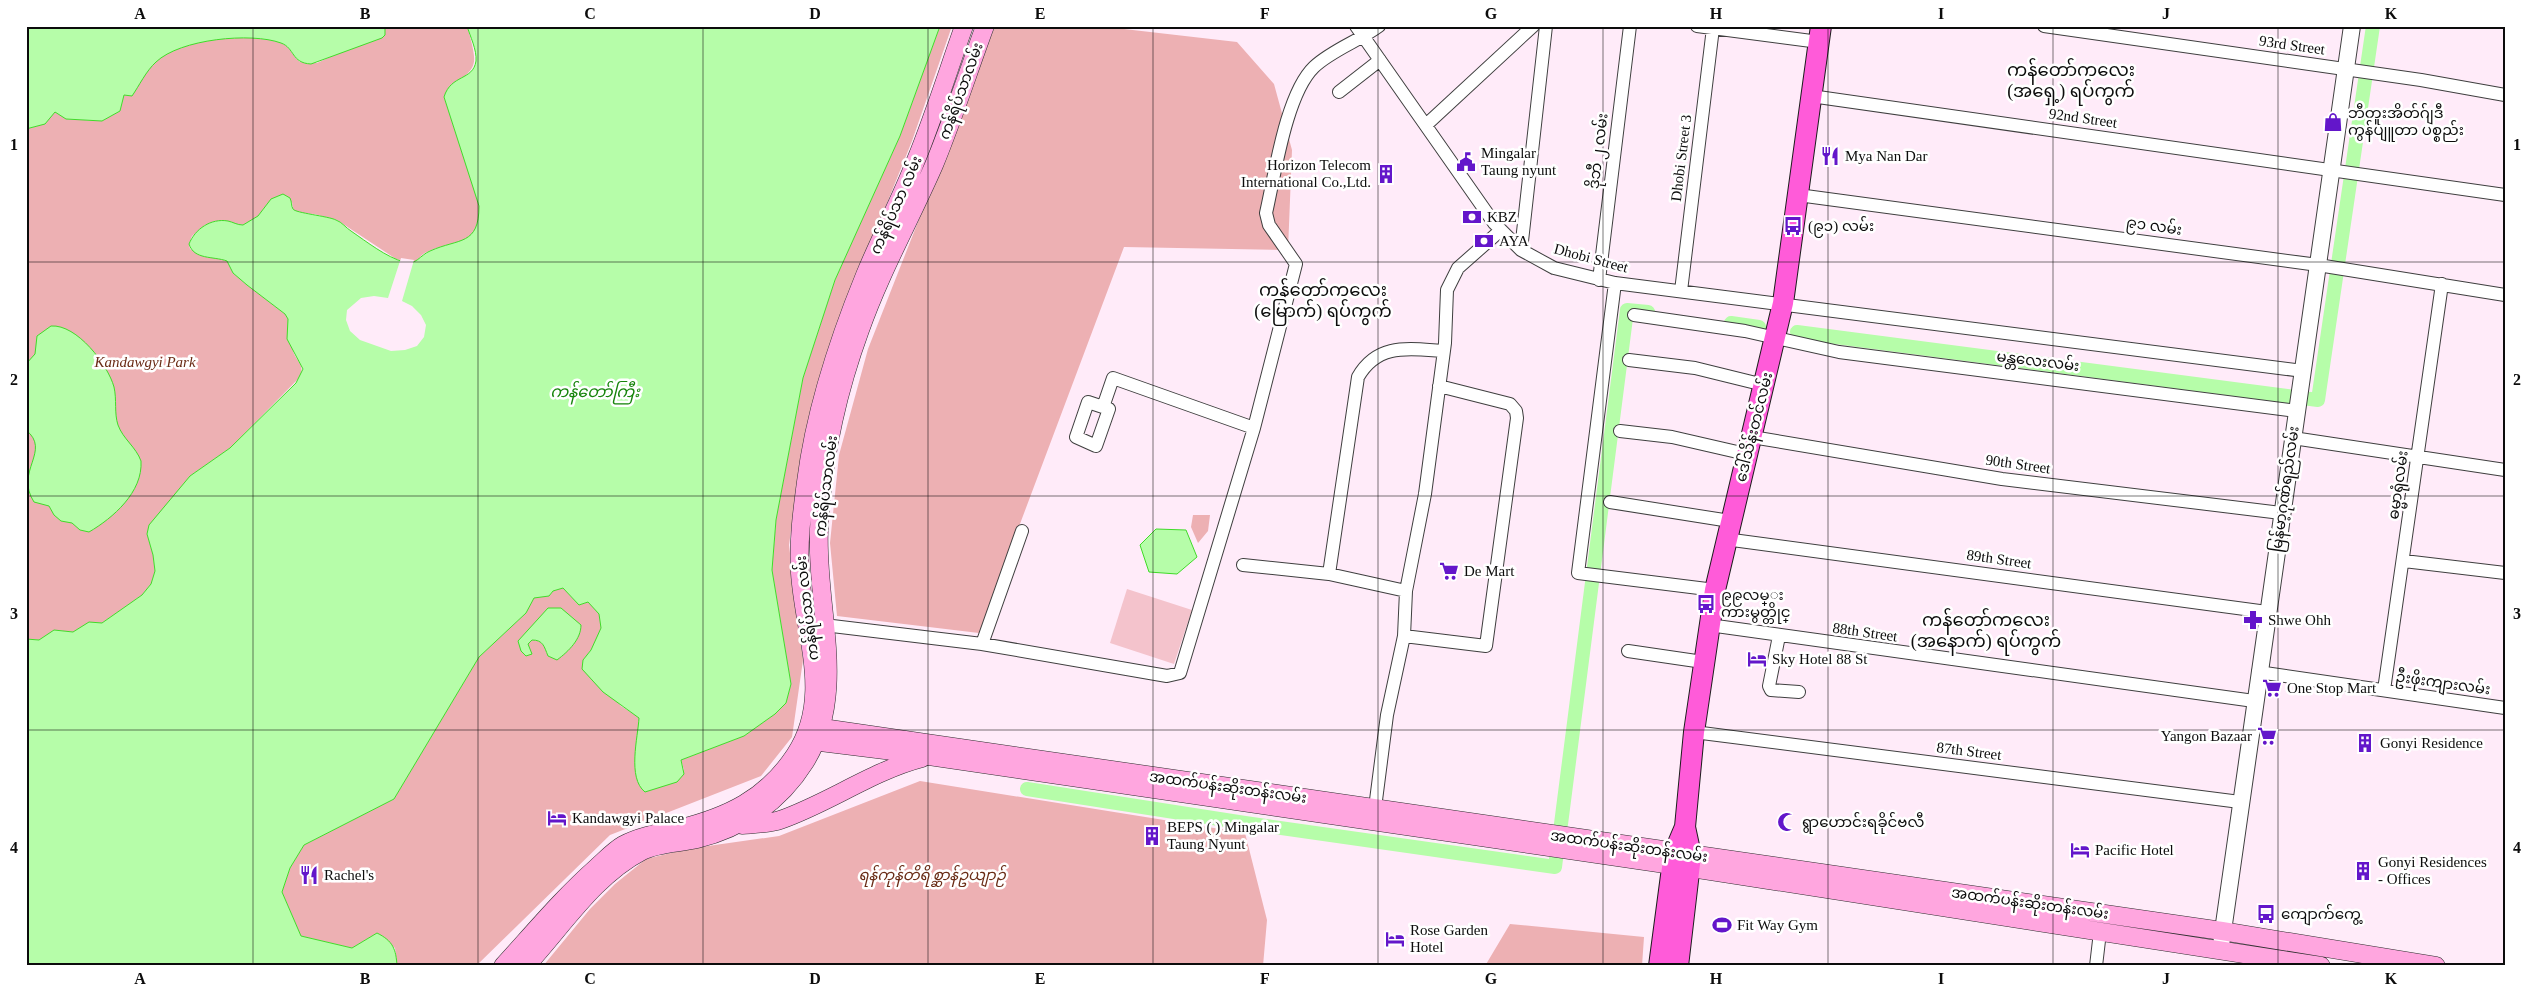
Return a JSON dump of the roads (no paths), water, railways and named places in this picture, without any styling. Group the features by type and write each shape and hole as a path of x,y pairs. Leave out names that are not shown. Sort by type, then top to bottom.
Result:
{"main road":[{"name":"ကန်ရိပ်သာ လမ်း","path":"503,966 577,885 622,845 648,835 696,832 737,810 762,792 813,734 816,683 800,575 799,536 809,460 821,399 834,357 866,273 917,160 964,26"},
{"name":"ကန်ရိပ်သာလမ်း","path":"526,966 606,874 644,849 696,832 739,825 768,805 786,787 804,763 829,686 819,530 823,486 844,382 860,329 934,163 984,26"},
{"name":"ဒေါ်သိန်းတင်လမ်း","path":"1682,860 1694,732 1715,590 1784,303 1820,34"},
{"name":"အထက်ပန်းဆိုးတန်းလမ်း","path":"813,734 930,756 988,758"},
{"name":"အထက်ပန်းဆိုးတန်းလမ်း","path":"813,734 1499,833 2004,909 2222,931 2436,966"},
{"path":"739,825 778,821 850,790 900,764 930,756"},
{"path":"1659,966 1662,939 1682,860"},
{"path":"1678,966 1682,860"},
{"name":"အထက်ပန်းဆိုးတန်းလမ်း","path":"2004,909 2100,932 2220,951 2242,960 2320,966"}],"street":[{"name":"Dhobi Street","path":"1356,26 1501,230 1520,250 1554,268 1599,280 1784,303"},
{"path":"824,625 982,644 1167,676 1180,673 1254,428 1296,264 1269,225 1266,213 1282,144 1303,79 1315,66 1379,26"},
{"path":"1426,125 1534,26"},
{"path":"1520,250 1546,26"},
{"name":"ဒိုဘီ ၂ လမ်း","path":"1599,280 1630,26"},
{"path":"1697,26 1820,34"},
{"name":"93rd Street","path":"2044,26 2394,76 2505,95"},
{"name":"မြန်မာ့ဂုဏ်ရည်လမ်း","path":"2220,951 2258,672 2352,26"},
{"name":"Dhobi Street 3","path":"1681,291 1713,28"},
{"path":"1339,92 1380,60"},
{"name":"92nd Street","path":"1811,96 2505,195"},
{"name":"၉၁ လမ်း","path":"1798,195 2318,265 2505,295"},
{"path":"1373,815 1387,715 1404,636 1406,591 1425,494 1444,351 1447,290 1458,268 1501,230"},
{"path":"1615,283 1578,573 1715,590"},
{"name":"ဓမ္မာရုံလမ်း","path":"2384,690 2419,456 2442,284"},
{"name":"မန္တလေးလမ်း","path":"1784,303 2302,371"},
{"name":"မန္တလေးလမ်း","path":"1634,315 1745,331 1839,352 2296,411"},
{"path":"1329,574 1358,377 1373,358 1387,352 1405,349 1444,351"},
{"path":"1629,360 1696,368 1764,385"},
{"path":"1103,407 1113,378 1254,428"},
{"path":"1404,636 1486,646 1488,634 1517,418 1516,411 1510,404 1439,386"},
{"name":"90th Street","path":"1620,432 1749,446 2281,513"},
{"path":"2293,438 2505,470"},
{"name":"89th Street","path":"1610,502 1728,530 2267,612"},
{"path":"982,644 1022,531"},
{"path":"2404,561 2505,573"},
{"path":"1243,565 1329,574 1406,591"},
{"name":"88th Street","path":"1710,625 2254,701"},
{"path":"1779,636 1769,686 1771,690 1799,692"},
{"path":"1628,651 1704,662"},
{"name":"ဦးဖိုးကျားလမ်း","path":"2258,672 2505,708"},
{"name":"87th Street","path":"1694,732 2240,802"},
{"path":"2096,966 2100,932"}],"water":[{"path":"26,26 385,26 385,35 382,38 311,64 300,61 285,45 268,40 235,38 198,43 167,54 156,62 132,96 124,95 120,111 102,121 66,119 55,112 45,124 26,129"},
{"name":"ကန်တော်ကြီး","path":"467,26 940,26 900,136 835,280 803,378 776,520 772,570 791,684 786,703 775,714 744,736 681,760 684,774 677,782 645,792 636,777 635,767 639,718 603,692 582,669 583,660 591,650 601,628 599,614 588,602 579,605 563,588 553,591 549,596 534,598 526,613 479,657 394,799 304,845 290,868 282,892 301,936 352,948 377,933 387,939 393,946 397,966 26,966 26,639 39,640 54,630 73,632 89,622 102,623 142,595 151,584 155,571 147,534 149,525 190,476 230,448 296,383 303,369 287,339 288,319 285,314 233,273 227,261 195,253 189,244 199,229 204,226 216,221 228,221 243,225 258,216 271,199 283,194 290,198 293,209 338,221 390,257 408,263 412,263 430,251 465,239 475,228 479,206 444,97 452,84 471,72 476,61 473,43"},
{"path":"51,326 61,327 81,339 105,368 114,387 118,425 141,461 137,483 125,503 117,512 89,532 80,530 72,523 61,521 54,515 49,506 34,502 29,491 28,481 35,454 35,446 33,438 26,430 26,364 35,354 37,336"},
{"path":"1156,529 1186,530 1197,557 1177,574 1149,572 1140,545"},
{"path":"548,608 561,608 581,625 577,640 557,660 548,656 543,644 532,640 528,644 532,654 526,656 521,651 518,641"}],"waterway":[{"path":"1797,332 2318,400 2373,26"},
{"path":"1561,824 1627,310 1648,312"},
{"path":"1731,323 1759,327"},
{"path":"1027,789 1245,823 1555,867 1556,859"}],"place":[{"name":"ဘီတူးအိတ်ဂ်ျဒီ ကွန်ပျူတာ ပစ္စည်း","path":"2333,122"},
{"name":"Mya Nan Dar","path":"1830,156"},
{"name":"Mingalar Taung nyunt","path":"1466,162"},
{"name":"Horizon Telecom International Co.,Ltd.","path":"1386,174"},
{"name":"KBZ","path":"1472,217"},
{"name":"(၉၁) လမ်း","path":"1793,226"},
{"name":"AYA","path":"1484,241"},
{"name":"De Mart","path":"1449,571"},
{"name":"၉၉လမ္း ကားမွတ္တိုင္","path":"1706,604"},
{"name":"Shwe Ohh","path":"2253,620"},
{"name":"Sky Hotel 88 St","path":"1757,659"},
{"name":"One Stop Mart","path":"2272,688"},
{"name":"Yangon Bazaar","path":"2267,736"},
{"name":"Gonyi Residence","path":"2365,743"},
{"name":"Kandawgyi Palace","path":"557,818"},
{"name":"ရွာဟောင်းရခိုင်ဗလီ","path":"1787,822"},
{"name":"BEPS ( ) Mingalar Taung Nyunt","path":"1152,836"},
{"name":"Pacific Hotel","path":"2080,850"},
{"name":"Gonyi Residences - Offices","path":"2363,871"},
{"name":"Rachel's","path":"309,875"},
{"name":"ကျောက်ကွေ့","path":"2266,914"},
{"name":"Fit Way Gym","path":"1722,925"},
{"name":"Rose Garden Hotel","path":"1395,939"}],"district":[{"name":"ကန်တော်ကလေး (အရှေ့) ရပ်ကွက်","path":"2071,80"},
{"name":"ကန်တော်ကလေး (မြောက်) ရပ်ကွက်","path":"1323,300"},
{"name":"ကန်တော်ကလေး (အနောက်) ရပ်ကွက်","path":"1986,630"}],"park label":[{"name":"Kandawgyi Park","path":"145,362"},
{"name":"ရန်ကုန်တိရိစ္ဆာန်ဥယျာဉ်","path":"932,875"}]}
